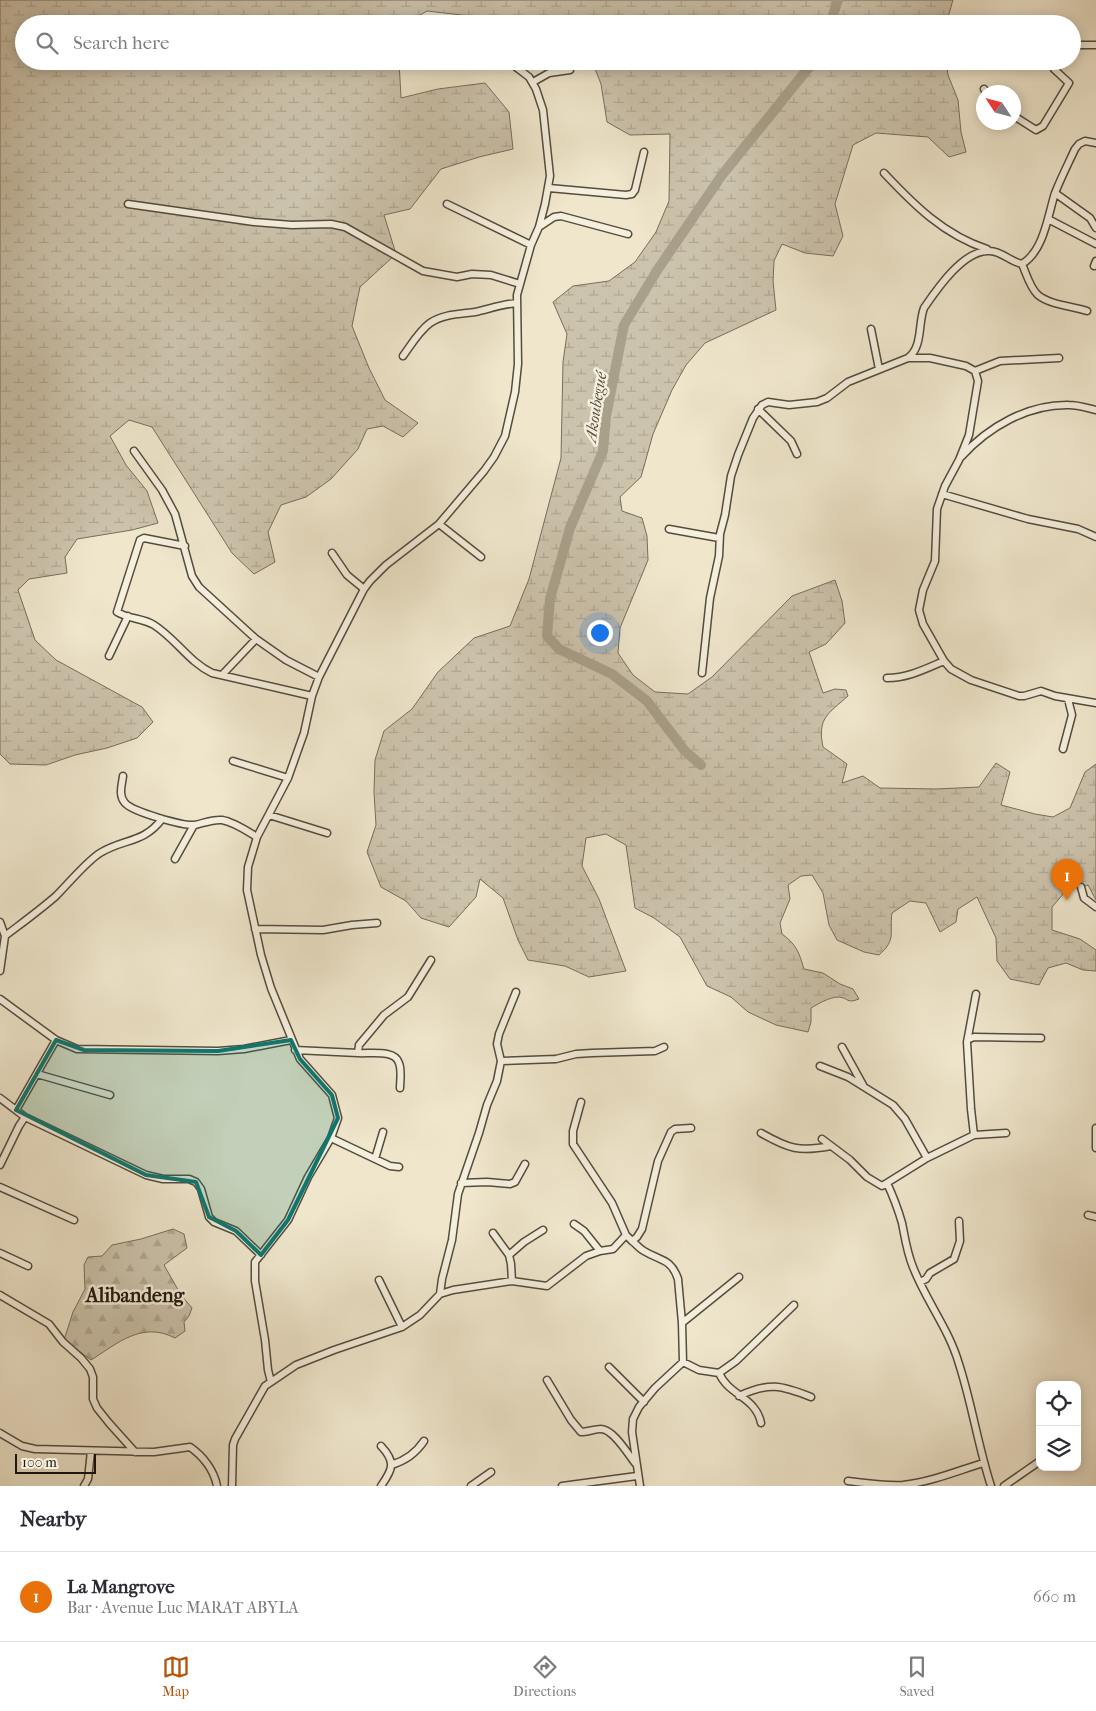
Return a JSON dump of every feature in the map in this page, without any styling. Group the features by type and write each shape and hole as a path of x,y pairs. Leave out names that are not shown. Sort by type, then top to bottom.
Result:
{"street":[{"path":"1081,44 1096,45"},
{"path":"271,1382 254,1271 255,1262 288,1220 308,1177 331,1138 338,1118 332,1095 305,1066 295,1050 271,988 255,929 247,890 248,866 257,838 288,778 304,732 312,696 319,677 364,589 397,556 439,524 494,458 505,436 515,392 518,364 517,303 520,284 530,245 539,227 549,188 550,176 543,110 533,82 520,70"},
{"path":"533,82 549,73 570,70"},
{"path":"1021,120 1036,130 1043,126 1068,84 1055,70"},
{"path":"1022,264 1033,252 1042,237 1055,193 1075,149 1085,141 1096,143"},
{"path":"549,188 632,194 635,190 644,152"},
{"path":"884,173 915,205 956,237 1022,264 1033,289 1038,294 1087,311"},
{"path":"1055,193 1090,218 1096,228"},
{"path":"128,204 254,222 292,225 331,224 345,228 422,271 457,277 472,274 491,275 520,284"},
{"path":"447,204 530,245"},
{"path":"539,227 554,217 561,216 628,234"},
{"path":"1048,219 1096,244"},
{"path":"908,358 917,347 922,313 937,290 964,261 974,254 991,251"},
{"path":"403,356 423,329 432,322 444,317 517,303"},
{"path":"871,329 879,369"},
{"path":"917,347 924,357"},
{"path":"702,673 710,598 719,556 719,538 725,515 731,476 758,409 768,402 788,405 817,402 827,398 848,382 908,358 924,357 966,366 975,371 978,381 969,435 937,509 935,561 923,590 919,610 923,624 944,661 960,675 1019,696 1040,690 1068,699 1096,703"},
{"path":"975,371 1000,361 1059,358"},
{"path":"959,460 977,442 1004,421 1042,408 1072,405 1096,410"},
{"path":"758,409 791,441 797,454"},
{"path":"969,435 977,442"},
{"path":"134,451 162,490 175,514 192,576 199,587 256,640 286,660 319,677"},
{"path":"942,494 1028,519 1078,529 1096,537"},
{"path":"439,524 482,557"},
{"path":"669,529 719,538"},
{"path":"184,546 144,538 140,540 117,612 154,625 203,669 212,673 312,696"},
{"path":"332,554 347,574 364,589"},
{"path":"109,656 128,616"},
{"path":"222,675 256,640"},
{"path":"887,678 909,676 944,661"},
{"path":"1063,748 1072,715 1068,699"},
{"path":"233,761 288,778"},
{"path":"124,776 121,793 125,803 149,815 194,825 222,820 243,829 257,838"},
{"path":"269,815 327,833"},
{"path":"5,936 53,898 99,854 127,840 147,835 162,819"},
{"path":"174,859 194,825"},
{"path":"1081,887 1084,898 1096,907"},
{"path":"0,922 5,936 0,971"},
{"path":"255,929 323,930 352,924 377,923"},
{"path":"358,1053 359,1045 384,1015 408,997 430,960"},
{"path":"440,1294 452,1240 456,1204 487,1105 497,1081 501,1061 497,1044 499,1034 516,992"},
{"path":"974,1135 967,1042 976,994"},
{"path":"0,999 56,1040 77,1049 210,1051 244,1049 291,1040"},
{"path":"969,1039 1041,1038"},
{"path":"16,1110 56,1040"},
{"path":"501,1061 556,1059 576,1054 592,1053 646,1052 664,1047"},
{"path":"842,1047 864,1086"},
{"path":"295,1050 393,1056 399,1063 400,1088"},
{"path":"820,1066 848,1077 864,1086 899,1112 927,1158"},
{"path":"37,1074 110,1095"},
{"path":"0,1098 25,1117 146,1175 163,1180 176,1178 189,1179 196,1182 201,1188 209,1217 214,1222 236,1231 262,1255"},
{"path":"581,1102 573,1132 573,1144 612,1203 626,1235 644,1251 662,1258 676,1272 679,1284 683,1362 655,1388 633,1420 632,1432 635,1464 640,1486"},
{"path":"0,1165 25,1117"},
{"path":"632,1241 642,1229 658,1161 671,1132 675,1129 691,1128"},
{"path":"1096,1128 1096,1148"},
{"path":"375,1159 383,1132"},
{"path":"822,1139 882,1186 927,1158 974,1135 1006,1132"},
{"path":"761,1133 786,1146 797,1149 811,1150 831,1146"},
{"path":"331,1138 390,1166 399,1167"},
{"path":"462,1183 510,1184 515,1182 525,1164"},
{"path":"887,1183 898,1210 913,1269 955,1350 964,1380 983,1463 991,1486"},
{"path":"0,1187 74,1220"},
{"path":"1088,1215 1096,1217"},
{"path":"920,1282 926,1279 930,1273 954,1259 960,1241 959,1221"},
{"path":"574,1224 584,1232 600,1251"},
{"path":"509,1255 524,1242 543,1230"},
{"path":"493,1233 509,1255 512,1281"},
{"path":"232,1486 233,1445 235,1439 265,1386 296,1365 402,1327 420,1315 440,1294 453,1290 512,1281 547,1286 586,1256 613,1249 626,1235"},
{"path":"0,1253 28,1266"},
{"path":"682,1323 739,1276"},
{"path":"379,1280 402,1327"},
{"path":"0,1295 48,1324 63,1342 81,1358 90,1369 97,1408 135,1452"},
{"path":"683,1362 700,1370 719,1373 736,1361 794,1305"},
{"path":"609,1368 644,1402"},
{"path":"719,1373 722,1382 752,1404 761,1423"},
{"path":"547,1380 571,1420 581,1432 607,1430 635,1464"},
{"path":"739,1396 757,1388 771,1386 811,1397"},
{"path":"0,1433 28,1448 154,1452 190,1447 204,1459 216,1478 217,1486"},
{"path":"391,1465 399,1463 411,1455 424,1441"},
{"path":"381,1446 390,1456 391,1465 389,1473 381,1486"},
{"path":"84,1486 88,1479 91,1451"},
{"path":"848,1481 878,1485 903,1485 948,1475 983,1463"},
{"path":"1004,1486 1036,1464"},
{"path":"471,1486 491,1472"},
{"path":"562,1486 637,1476"}],"highlighted area":[{"path":"56,1040 84,1050 218,1051 291,1040 300,1059 332,1095 338,1118 288,1220 261,1255 236,1231 209,1217 196,1182 146,1175 16,1110"}],"green space":[{"path":"0,0 953,0 949,15 462,15 427,11 420,15 15,15 15,70 399,70 401,98 438,89 485,83 509,112 513,149 441,169 410,209 384,215 396,254 360,287 352,326 369,368 385,400 418,423 403,437 383,426 367,429 358,449 331,479 306,497 281,505 268,532 275,562 254,574 232,553 152,427 129,420 110,436 126,465 147,491 158,523 132,530 77,539 65,557 67,573 29,579 18,590 35,640 56,660 142,707 153,722 137,738 46,765 10,764 0,754"},
{"path":"596,70 947,70 958,100 961,132 966,152 949,157 928,137 876,133 853,145 835,204 843,236 833,256 805,253 782,244 774,261 773,281 776,310 705,343 686,365 672,390 653,434 641,477 620,497 622,511 642,518 647,536 648,560 620,628 618,653 633,675 655,692 688,694 712,677 792,596 835,580 842,601 845,623 826,644 809,652 823,693 835,689 846,690 848,696 826,717 822,729 823,747 847,764 842,783 863,776 880,788 936,789 979,787 996,763 1010,772 1001,805 1053,817 1070,808 1085,772 1096,764 1096,900 1088,885 1078,888 1072,884 1052,907 1052,930 1080,939 1096,950 1096,971 1083,970 1066,963 1048,968 1039,985 1010,979 997,961 996,938 977,897 958,909 956,922 940,932 926,903 910,901 892,913 891,936 885,949 879,955 864,952 837,940 829,925 823,893 812,875 801,876 788,885 790,899 780,923 782,934 791,941 804,969 823,973 840,984 853,989 859,999 850,1001 835,997 811,1008 811,1022 808,1032 776,1025 748,1012 731,997 707,986 680,937 654,918 635,908 626,845 606,834 586,838 582,866 599,899 626,971 589,977 565,966 528,960 518,940 503,898 480,879 476,897 449,927 421,918 406,901 381,887 367,852 376,825 375,760 384,731 412,709 438,672 474,638 510,626 529,579 561,458 563,362 567,334 553,302 573,286 609,281 635,262 656,232 669,201 670,134 630,135 607,122 601,84"},
{"path":"173,1229 184,1234 187,1248 164,1265 181,1295 192,1308 184,1322 185,1331 175,1338 163,1333 152,1332 131,1336 91,1360 64,1340 73,1312 85,1289 84,1265 88,1257 102,1256 112,1245 141,1239"}],"waterway":[{"name":"Akoubegué","path":"833,15 838,0"},
{"name":"Akoubegué","path":"701,765 685,751 647,701 612,674 559,649 547,636 550,599 570,528 603,451 606,416 624,325 658,269 722,175 807,70"}],"place":[{"name":"La Mangrove","path":"1067,900"}],"district":[{"name":"Alibandeng","path":"135,1295"}]}
